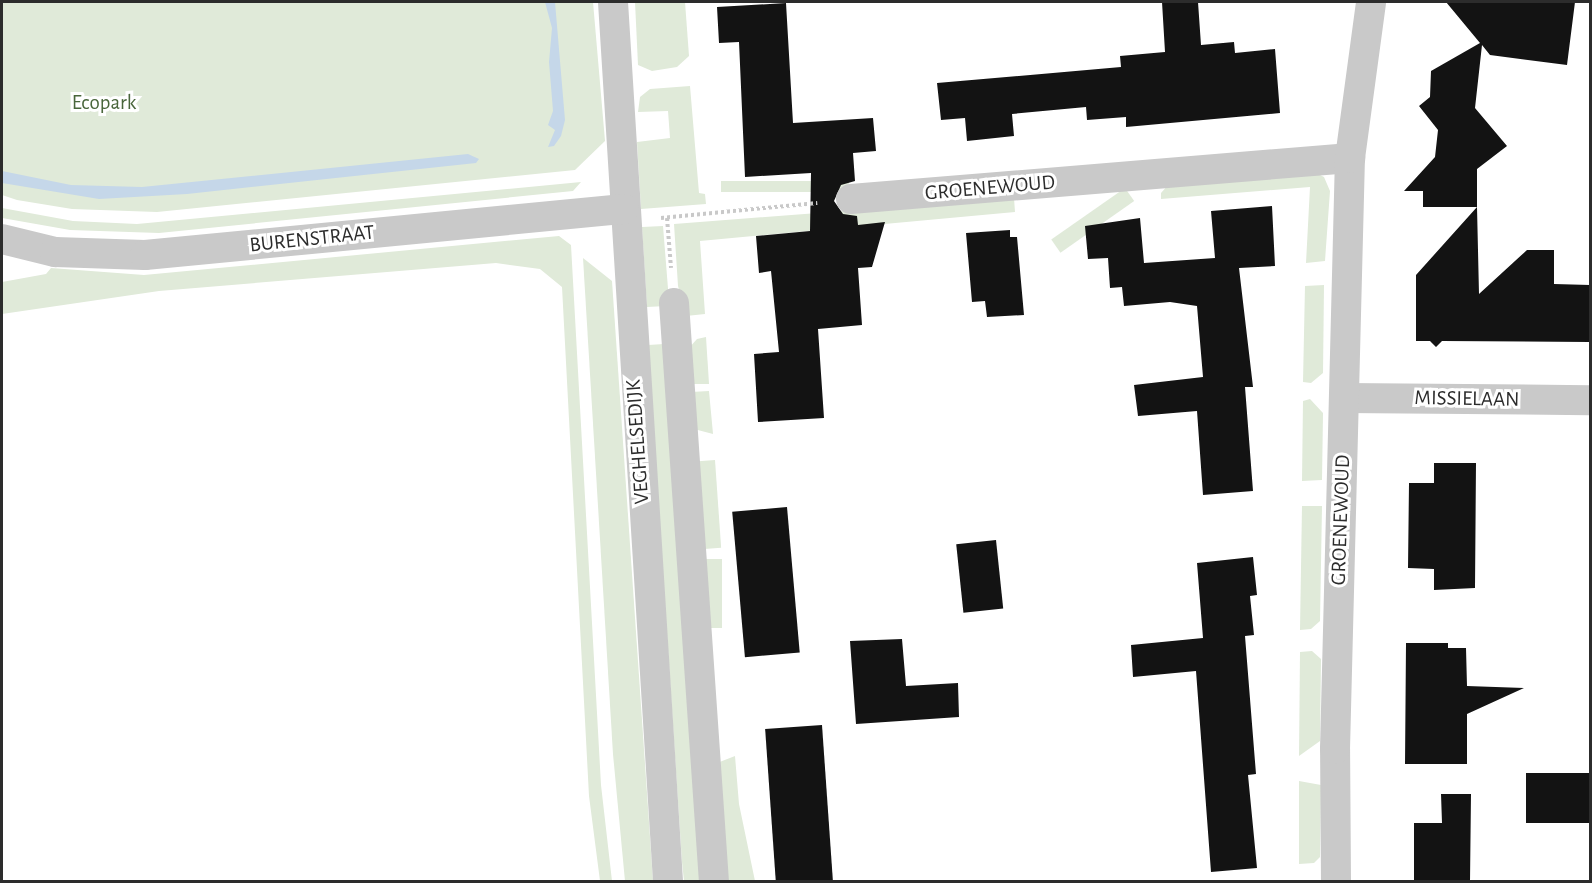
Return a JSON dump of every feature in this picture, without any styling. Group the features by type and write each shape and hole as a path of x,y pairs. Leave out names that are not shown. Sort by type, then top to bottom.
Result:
{"street":[{"name":"VEGHELSEDIJK","path":"612,2 668,882"},
{"name":"GROENEWOUD","path":"1336,882 1335,749 1350,158 1371,2"},
{"name":"GROENEWOUD","path":"851,199 1350,158"},
{"name":"BURENSTRAAT","path":"2,239 55,252 145,255 624,209"},
{"path":"674,303 714,882"},
{"name":"MISSIELAAN","path":"1344,398 1590,400"}],"path":[{"path":"674,303 667,218 851,199"}],"green space":[{"name":"Ecopark","path":"2,2 593,2 605,141 575,170 157,212 72,209 17,200 2,195"},
{"path":"635,2 685,2 689,56 677,67 652,71 638,65"},
{"path":"690,86 699,193 705,194 706,204 641,209 637,142 670,138 668,111 638,112 640,97 650,89"},
{"path":"1316,173 1324,177 1330,191 1325,261 1306,263 1310,187 1161,199 1161,193 1169,184"},
{"path":"721,181 849,181 849,192 721,192"},
{"path":"581,182 573,191 159,233 70,230 2,218 2,208 73,221 137,224"},
{"path":"1125,188 1134,201 1060,253 1051,240"},
{"path":"1014,198 1015,212 700,241 705,314 686,316 678,286 674,224"},
{"path":"663,226 669,301 666,306 647,307 642,227"},
{"path":"559,236 571,245 601,785 612,881 600,881 589,796 562,287 540,269 496,263 159,291 2,314 2,282 46,274 51,268 144,275"},
{"path":"583,258 612,281 653,881 625,881 613,754"},
{"path":"1324,285 1323,373 1311,383 1303,382 1305,286"},
{"path":"706,337 709,384 691,384 689,348 697,339"},
{"path":"664,344 705,881 684,881 682,862 648,345"},
{"path":"709,391 713,434 694,429 691,392"},
{"path":"1310,399 1323,413 1322,480 1302,481 1303,401"},
{"path":"715,460 721,548 701,549 695,461"},
{"path":"1302,506 1322,506 1320,621 1311,629 1300,630"},
{"path":"703,559 722,559 722,628 703,628"},
{"path":"1312,651 1321,659 1320,741 1299,756 1300,652"},
{"path":"735,756 739,804 755,881 727,881 717,763"},
{"path":"1299,781 1321,785 1320,857 1314,863 1299,864"}],"water":[{"path":"545,2 555,2 565,120 561,136 554,146 548,147 555,130 548,125 553,111 549,62 552,28"},
{"path":"468,154 479,159 476,163 187,194 99,199 2,183 2,171 71,185 142,187"}],"building":[{"path":"1162,2 1198,2 1201,45 1234,42 1235,53 1275,49 1280,113 1126,127 1126,117 1087,120 1086,107 1012,114 1014,136 967,141 965,118 941,120 937,83 1121,67 1120,56 1165,52"},
{"path":"1446,2 1575,2 1567,65 1490,55 1482,45 1475,108 1507,146 1477,169 1477,207 1423,207 1423,191 1404,191 1435,157 1438,130 1419,106 1430,97 1431,71 1480,43"},
{"path":"786,3 793,123 873,118 876,151 853,153 855,181 841,185 834,201 843,214 857,216 858,225 885,222 872,267 858,268 862,325 818,329 824,418 758,422 754,354 779,352 771,271 759,273 756,236 810,231 811,173 745,177 739,42 719,43 717,7"},
{"path":"1272,206 1275,266 1239,268 1253,387 1245,387 1253,491 1203,495 1197,411 1138,416 1134,385 1203,377 1197,306 1170,302 1124,306 1122,287 1110,288 1108,258 1088,259 1085,226 1140,218 1144,263 1215,258 1211,211"},
{"path":"1477,207 1479,294 1527,250 1554,250 1554,284 1590,285 1590,342 1442,341 1436,347 1430,341 1416,341 1416,275"},
{"path":"1010,230 1010,237 1017,237 1024,315 987,317 985,301 972,302 966,233"},
{"path":"1434,463 1476,463 1475,588 1434,590 1434,569 1408,568 1409,483 1434,483"},
{"path":"787,507 800,652 745,657 732,512"},
{"path":"996,540 1003,609 963,613 956,544"},
{"path":"1253,557 1257,595 1250,596 1254,635 1245,636 1256,774 1248,775 1257,868 1211,872 1196,671 1133,677 1131,645 1203,638 1197,563"},
{"path":"902,639 906,686 958,683 959,717 856,724 850,641"},
{"path":"1406,643 1448,643 1448,648 1466,648 1467,686 1524,688 1467,714 1467,764 1405,764"},
{"path":"822,725 833,882 776,882 765,729"},
{"path":"1526,773 1590,773 1590,823 1526,823"},
{"path":"1441,794 1471,794 1470,882 1414,882 1414,823 1442,823"}]}
